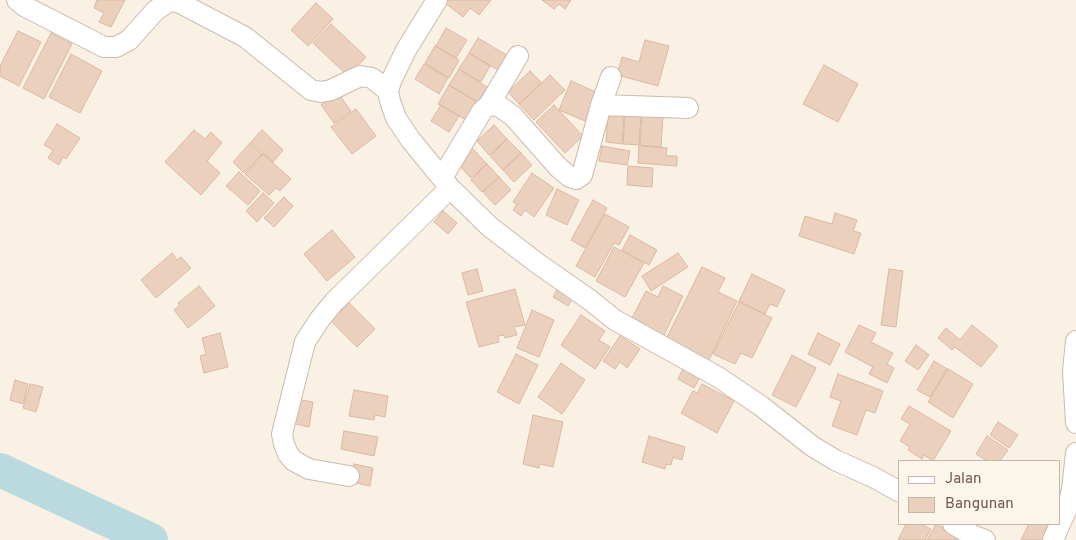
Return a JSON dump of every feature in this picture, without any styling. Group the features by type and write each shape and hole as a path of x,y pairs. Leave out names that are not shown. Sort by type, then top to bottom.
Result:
{"street":[{"path":"17,0 24,6 104,47 116,47 129,40 154,11 169,1 178,2 245,37 311,90 321,92 331,90 360,76 372,78 388,91"},
{"path":"437,0 406,50 388,91 396,118 410,139 446,183 490,227 615,320 718,378 761,406 820,451 898,491"},
{"path":"349,476 309,469 294,462 284,444 282,434 306,342 320,318 334,302 446,183 482,111 489,104 518,56"},
{"path":"489,104 499,106 513,116 558,168 570,177 576,178 582,175 601,105 612,77"},
{"path":"601,105 688,108"},
{"path":"1076,341 1074,370 1076,423"},
{"path":"1061,522 1072,490 1076,453"},
{"path":"954,525 984,540"},
{"path":"1053,540 1060,525"}],"building":[{"path":"97,0 125,0 111,27 99,22 104,13 94,8"},
{"path":"447,0 491,0 479,15 470,8 463,17 445,3"},
{"path":"542,0 571,0 565,9 559,4 554,9"},
{"path":"316,3 333,19 308,46 291,30"},
{"path":"331,24 366,57 348,76 313,43"},
{"path":"446,28 467,40 456,58 436,46"},
{"path":"18,31 41,42 19,86 0,76 0,66"},
{"path":"51,33 72,44 44,99 23,88"},
{"path":"478,38 510,57 501,72 469,53"},
{"path":"645,40 669,46 658,86 617,75 622,57 639,62"},
{"path":"435,46 459,60 449,78 425,63"},
{"path":"469,53 490,66 481,82 459,69"},
{"path":"71,54 102,71 80,113 49,97"},
{"path":"424,64 448,78 439,94 415,79"},
{"path":"824,65 858,84 838,122 803,104"},
{"path":"459,69 487,87 478,102 449,85"},
{"path":"530,71 542,83 519,104 508,92"},
{"path":"550,75 565,90 534,120 519,104"},
{"path":"571,81 596,92 585,121 559,110"},
{"path":"449,85 477,102 466,120 438,104"},
{"path":"338,93 351,111 334,123 321,105"},
{"path":"441,105 459,116 449,132 431,121"},
{"path":"554,105 583,136 565,153 536,122"},
{"path":"356,109 376,136 352,154 331,127"},
{"path":"608,113 624,114 622,144 606,142"},
{"path":"625,114 641,115 639,145 623,144"},
{"path":"642,115 663,116 661,147 640,145"},
{"path":"57,124 80,138 66,159 63,157 59,165 48,158 53,150 44,145"},
{"path":"494,125 507,139 489,155 477,141"},
{"path":"194,130 205,139 211,132 222,143 207,161 220,173 201,195 165,162"},
{"path":"262,130 283,150 273,162 251,142"},
{"path":"507,139 521,153 503,170 490,156"},
{"path":"250,143 262,154 244,173 233,162"},
{"path":"602,146 630,151 627,165 599,161"},
{"path":"639,146 667,148 666,156 677,156 677,166 638,163"},
{"path":"472,148 487,164 471,178 457,163"},
{"path":"521,153 532,165 514,182 503,170"},
{"path":"263,154 291,179 280,191 276,188 269,195 245,174"},
{"path":"487,164 499,177 482,192 471,180"},
{"path":"628,166 653,168 652,187 627,185"},
{"path":"239,172 260,191 248,205 226,186"},
{"path":"532,173 554,188 534,217 525,210 521,216 513,210 517,204 513,202"},
{"path":"499,177 511,190 495,205 483,192"},
{"path":"557,189 579,200 567,225 546,215"},
{"path":"263,193 274,203 257,222 246,211"},
{"path":"284,197 293,206 274,227 264,218"},
{"path":"593,200 607,208 585,248 571,240"},
{"path":"443,211 457,223 448,234 434,222"},
{"path":"835,213 857,220 853,231 861,233 854,254 799,236 805,216 832,224"},
{"path":"605,214 629,227 619,245 614,243 595,277 576,266"},
{"path":"332,230 355,257 327,281 304,254"},
{"path":"630,235 657,250 649,265 622,250"},
{"path":"614,247 644,263 625,297 596,281"},
{"path":"172,253 177,260 181,257 191,268 156,298 141,280"},
{"path":"678,253 688,267 651,291 642,276"},
{"path":"702,267 725,278 718,292 737,301 708,362 665,341"},
{"path":"477,269 483,291 468,295 462,273"},
{"path":"889,269 903,271 896,327 881,325"},
{"path":"752,274 785,290 777,307 770,304 765,314 739,301"},
{"path":"560,285 575,294 568,306 553,297"},
{"path":"199,286 215,306 188,328 174,310 180,305 178,303"},
{"path":"663,286 683,296 661,341 641,331 645,324 632,318 646,291 658,297"},
{"path":"515,289 525,325 514,327 517,335 505,338 504,335 498,336 499,342 479,347 466,302"},
{"path":"739,302 772,318 752,358 741,353 735,364 713,354"},
{"path":"349,303 375,329 357,347 331,321"},
{"path":"532,310 554,320 539,357 517,348"},
{"path":"581,315 605,331 599,340 610,347 595,369 561,345"},
{"path":"859,325 876,333 871,342 893,353 887,364 894,368 887,383 869,374 873,367 845,352"},
{"path":"972,325 998,346 981,367 955,347 952,350 938,338 946,328 960,340"},
{"path":"220,333 228,367 204,373 200,356 206,354 202,338"},
{"path":"818,333 840,344 830,365 808,354"},
{"path":"620,336 640,349 627,368 620,362 615,369 603,361"},
{"path":"916,345 929,355 918,370 905,361"},
{"path":"516,354 538,365 519,404 497,392"},
{"path":"792,355 816,368 796,407 772,395"},
{"path":"934,361 947,369 930,397 917,390"},
{"path":"561,363 585,380 562,414 538,397"},
{"path":"684,367 701,376 694,388 678,379"},
{"path":"948,369 973,384 953,418 928,402"},
{"path":"838,374 883,391 875,413 866,410 857,435 832,426 841,401 830,397"},
{"path":"15,380 28,384 23,404 10,400"},
{"path":"30,384 43,387 36,412 23,408"},
{"path":"702,384 734,401 717,433 681,413 693,391 697,393"},
{"path":"354,390 388,396 385,417 375,415 374,420 349,416"},
{"path":"295,399 313,402 309,427 291,423"},
{"path":"909,406 951,431 934,460 924,455 922,459 908,450 910,447 900,441 910,424 901,419"},
{"path":"533,415 563,422 553,467 540,464 539,468 523,464"},
{"path":"998,422 1018,435 1009,448 990,435"},
{"path":"344,431 378,437 374,456 341,449"},
{"path":"649,436 685,447 682,460 673,457 671,465 666,464 665,469 642,462"},
{"path":"987,436 1008,450 1001,460 985,460 976,454"},
{"path":"354,464 373,468 370,486 351,482"},
{"path":"906,525 923,525 931,529 925,540 898,540"},
{"path":"935,525 938,525 965,540 927,540"},
{"path":"1028,525 1050,525 1043,540 1021,540"}],"waterway":[{"path":"0,470 151,540"}]}
